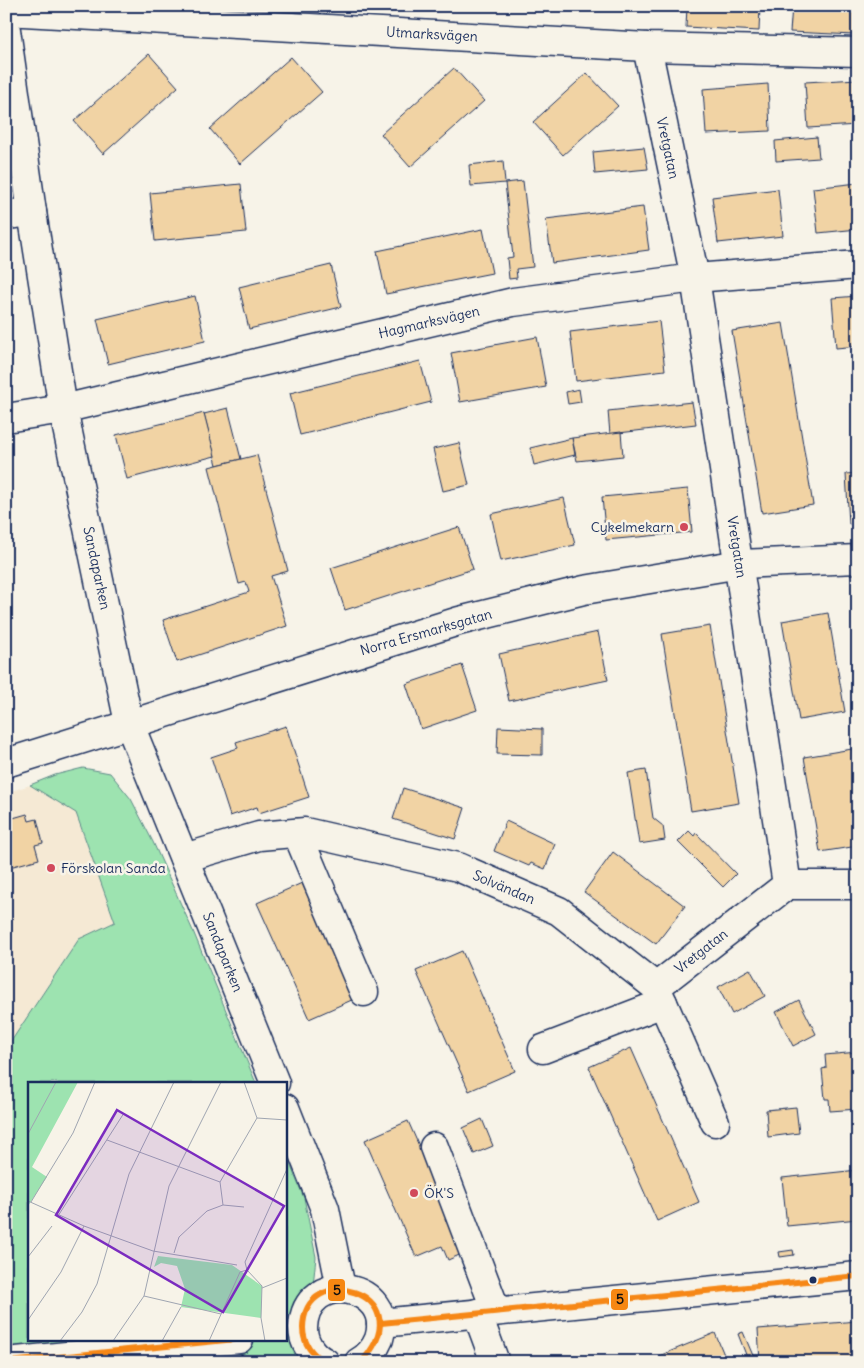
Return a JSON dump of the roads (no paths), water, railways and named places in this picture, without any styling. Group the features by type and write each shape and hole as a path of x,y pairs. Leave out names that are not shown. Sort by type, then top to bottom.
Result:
{"street":[{"name":"Utmarksvägen","path":"6,11 647,47 858,52"},
{"name":"Sandaparken","path":"6,30 19,214 63,408 129,723 275,1082"},
{"name":"Vretgatan","path":"544,1049 659,995 787,885 740,564 695,278 647,47"},
{"name":"Hagmarksvägen","path":"6,418 63,408 513,302 695,278 858,265"},
{"name":"Norra Ersmarksgatan","path":"6,763 459,621 584,590 740,564 858,559"},
{"name":"Solvändan","path":"184,858 260,836 305,832 448,865 475,874 560,911 659,995 715,1122"},
{"path":"297,833 364,992"},
{"path":"787,885 858,885"},
{"path":"286,1111 325,1209 341,1288"},
{"path":"434,1146 487,1312 495,1362"},
{"path":"381,1323 858,1276"},
{"path":"325,1362 312,1353 294,1334 312,1302 328,1290 341,1288 355,1290 367,1298 376,1309 381,1323 377,1344 371,1353 359,1362"},
{"path":"6,1362 229,1340"}],"place":[{"name":"Cykelmekarn","path":"684,527"},
{"name":"Förskolan Sanda","path":"51,868"},
{"name":"ÖK'S","path":"414,1193"}]}
